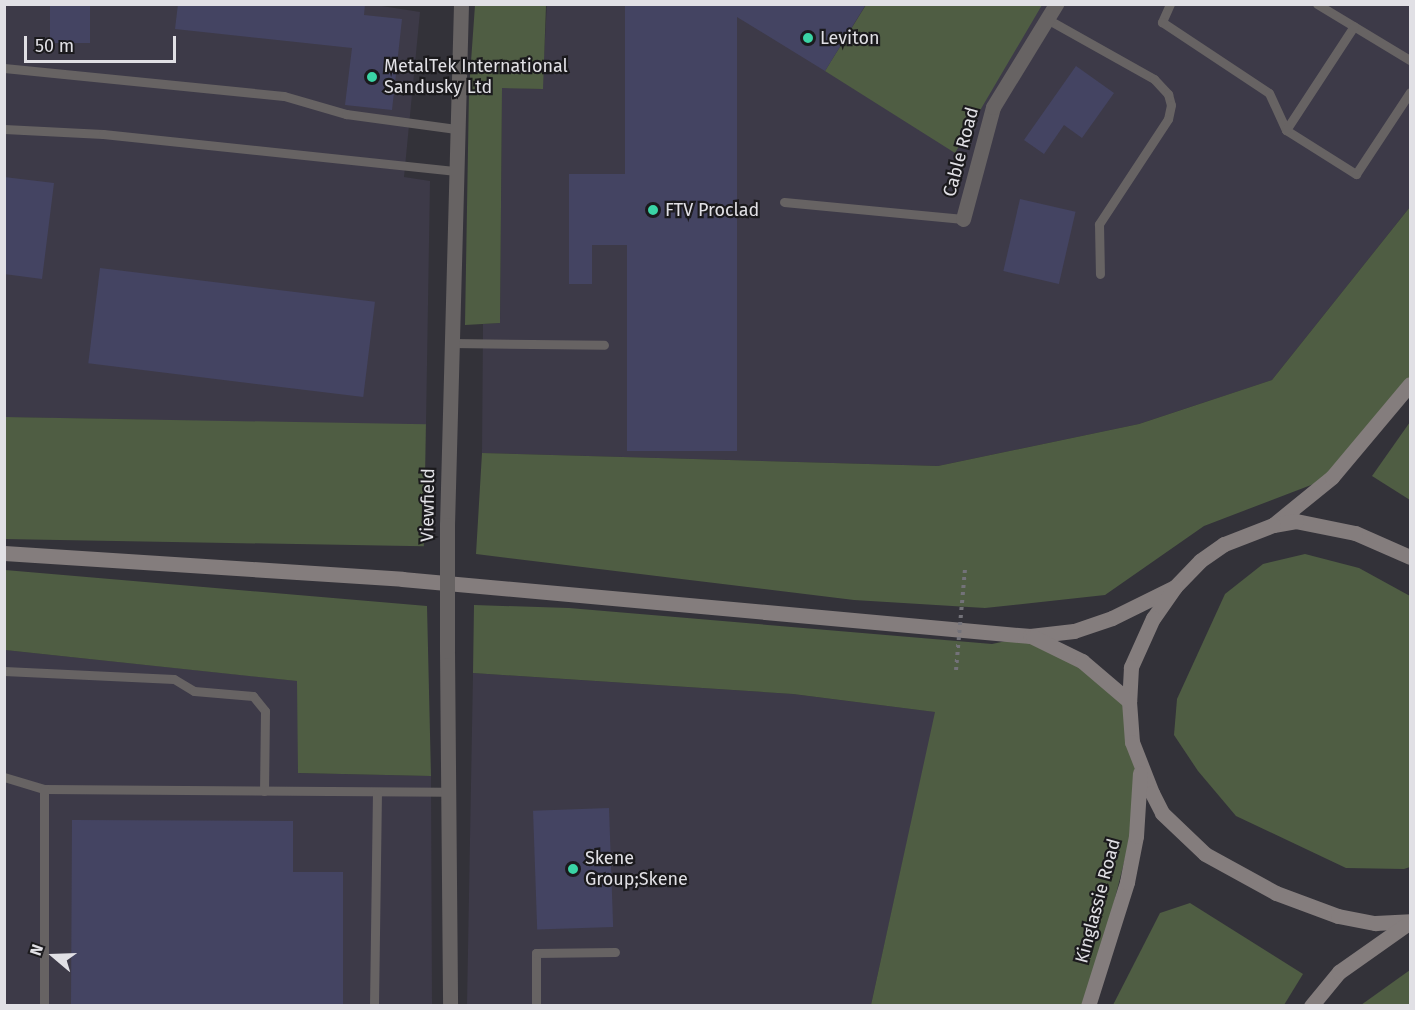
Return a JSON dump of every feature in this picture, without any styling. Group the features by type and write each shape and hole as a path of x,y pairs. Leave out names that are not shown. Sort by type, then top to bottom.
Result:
{"main road":[{"path":"1273,525 1332,477 1410,384"},
{"path":"1410,557 1372,539 1321,525 1296,521 1273,525 1224,544 1200,561 1175,587 1140,643 1131,667 1129,701 1132,742 1140,769 1162,813 1205,854 1276,893 1338,916 1375,923 1410,921"},
{"path":"4,553 402,579 1030,636 1084,628 1175,587"},
{"path":"1030,636 1074,656 1129,701"},
{"name":"Kinglassie Road","path":"1088,1005 1126,882 1136,836 1140,769"},
{"path":"1311,1005 1338,972 1410,921"}],"street":[{"name":"Viewfield","path":"450,1005 445,792 447,525 454,171 461,4"},
{"name":"Cable Road","path":"963,219 993,107 1056,4"}],"lane":[{"path":"1170,4 1162,22 1269,93 1286,130 1356,174 1410,92"},
{"path":"1317,4 1410,60"},
{"path":"1047,19 1154,79 1168,94 1171,105 1168,119 1099,224 1100,274"},
{"path":"1286,130 1354,26"},
{"path":"4,68 284,96 346,114 456,129"},
{"path":"4,129 103,134 454,171"},
{"path":"784,202 963,219"},
{"path":"451,343 604,345"},
{"path":"4,671 174,679 194,691 254,696 265,711 264,791"},
{"path":"4,777 44,789 445,792"},
{"path":"44,789 44,1005"},
{"path":"374,1005 377,792"},
{"path":"536,1005 536,953 615,952"}],"path":[{"path":"956,670 965,569"}],"shaded area":[{"path":"369,4 420,12 404,177 430,181 426,426 5,417 5,5"},
{"path":"547,5 1410,5 1410,207 1272,380 1139,424 938,466 482,453 483,324 500,323 502,87 542,89"},
{"path":"5,650 298,681 298,773 431,776 432,1005 5,1006"},
{"path":"473,673 793,694 936,712 871,1005 467,1006"}],"green space":[{"path":"475,5 546,5 543,89 502,88 500,323 465,325 469,90"},
{"path":"866,5 1042,5 955,153 825,71"},
{"path":"1410,207 1410,384 1332,477 1204,526 1105,595 985,608 854,600 476,554 482,453 938,466 1139,424 1272,380"},
{"path":"5,417 426,424 424,546 4,539"},
{"path":"1410,422 1410,500 1372,476"},
{"path":"1305,554 1359,568 1410,596 1410,867 1404,869 1346,868 1236,816 1198,771 1174,735 1177,699 1225,594 1263,564"},
{"path":"5,570 427,606 431,776 298,773 297,681 5,650"},
{"path":"474,605 569,608 992,644 1030,636 1129,701 1140,799 1088,1005 871,1005 935,712 793,694 473,673"},
{"path":"1190,903 1303,974 1284,1005 1113,1005 1160,913"},
{"path":"1410,970 1410,1005 1361,1005"}],"building":[{"path":"50,4 90,4 90,43 50,43"},
{"name":"MetalTek International Sandusky Ltd","path":"178,4 365,4 364,15 402,19 392,110 345,105 352,48 175,29"},
{"name":"FTV Proclad","path":"625,4 866,4 825,71 737,17 737,451 627,451 627,245 592,245 592,284 569,284 569,174 625,174"},
{"path":"1076,66 1114,93 1082,138 1064,125 1044,154 1024,140"},
{"path":"4,177 54,183 42,279 4,274"},
{"path":"1020,199 1076,212 1059,284 1003,271"},
{"path":"100,268 375,302 363,397 88,363"},
{"name":"Skene Group;Skene","path":"609,808 613,927 537,930 533,811"},
{"path":"72,820 293,821 293,872 343,872 343,1005 71,1005"}],"place":[{"name":"Leviton","path":"808,38"},
{"name":"MetalTek International Sandusky Ltd","path":"372,77"},
{"name":"FTV Proclad","path":"653,210"},
{"name":"Skene Group;Skene","path":"573,869"}]}
